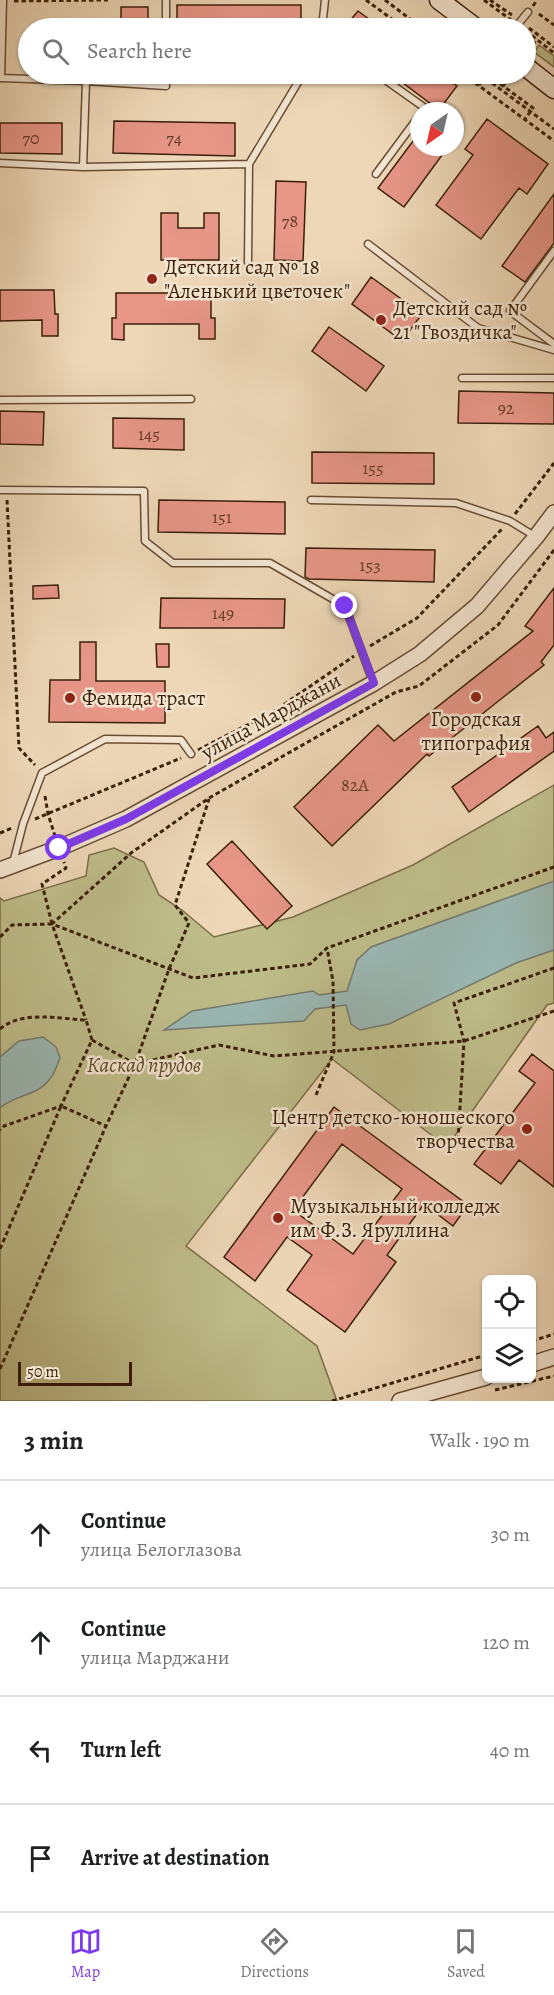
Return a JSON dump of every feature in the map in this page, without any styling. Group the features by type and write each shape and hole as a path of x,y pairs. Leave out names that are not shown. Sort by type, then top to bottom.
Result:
{"main road":[{"path":"439,0 463,18"},
{"path":"536,75 554,89"}],"street":[{"name":"улица Марджани","path":"6,868 126,819 374,683 420,654 477,606 554,513"},
{"path":"536,1362 554,1357"},
{"path":"400,1401 489,1384"}],"lane":[{"path":"3,0 1,78 18,79"},
{"path":"166,0 166,18"},
{"path":"323,18 325,0"},
{"path":"523,18 528,12"},
{"path":"83,166 86,84"},
{"path":"134,84 166,86 166,84"},
{"path":"248,262 249,164 297,84"},
{"path":"391,84 417,102"},
{"path":"376,174 410,129"},
{"path":"0,163 83,166 249,164"},
{"path":"368,244 478,328 554,350"},
{"path":"554,251 510,311 554,344"},
{"path":"462,378 554,378"},
{"path":"0,400 191,399"},
{"path":"3,491 144,491 144,541 173,563 270,563 345,606 374,683"},
{"path":"311,500 456,503 510,521 536,537"},
{"path":"6,868 42,773 105,739 181,740 191,754"}],"path":[{"path":"3,0 108,0"},
{"path":"366,0 390,18"},
{"path":"385,0 409,18"},
{"path":"483,0 505,18"},
{"path":"538,14 554,26"},
{"path":"536,41 538,38 554,53"},
{"path":"493,84 554,129"},
{"path":"500,84 533,108 524,119"},
{"path":"478,85 554,141"},
{"path":"0,833 191,754 273,712 362,651 417,618 510,521 554,463"},
{"path":"0,1249 92,1040 52,924 42,884 66,868 48,814 42,773 19,748 3,491"},
{"path":"52,924 131,853 209,798 396,692 419,686 498,625 554,550"},
{"path":"0,1369 135,1064 169,969 189,923 175,905 209,798"},
{"path":"0,937 12,925 52,924 193,978 310,964 327,948 554,867"},
{"path":"316,1095 334,1052 333,981 327,948"},
{"path":"458,1140 464,1041 454,1003 554,968"},
{"path":"92,1040 135,1064 219,1045 273,1056 464,1041 554,1011"},
{"path":"0,1029 7,1023 33,1017 86,1020"},
{"path":"0,1130 4,1126 61,1106 106,1126"},
{"path":"536,1339 554,1334"},
{"path":"332,1401 482,1356"},
{"path":"489,1384 554,1376"}],"green space":[{"path":"539,45 554,56 554,67 536,54"},
{"name":"Каскад прудов","path":"554,785 554,1003 547,1005 447,1147 332,1059 186,1246 317,1346 337,1401 0,1401 0,898 4,901 86,876 89,855 114,848 144,862 159,895 182,910 214,937 293,917 413,865"}],"water":[{"path":"554,881 554,950 516,963 389,1024 360,1030 351,1024 346,1005 315,1009 304,1021 164,1030 192,1011 313,991 319,995 347,991 357,960 371,947"},
{"path":"43,1037 56,1047 60,1058 52,1075 38,1089 0,1108 0,1057 19,1041"}],"building":[{"path":"177,5 301,5 301,18 177,18"},
{"path":"121,7 148,7 148,18 121,18"},
{"path":"358,11 367,18 352,18"},
{"path":"404,84 454,84 457,86 445,102 428,102"},
{"path":"487,119 548,164 527,194 519,188 481,239 436,205 473,155 465,149"},
{"path":"114,121 235,123 235,156 113,153"},
{"path":"0,123 62,123 62,154 0,153"},
{"path":"410,145 410,156 441,156 404,207 378,188"},
{"path":"276,181 306,182 303,261 274,260"},
{"path":"554,194 554,243 525,282 502,266"},
{"path":"161,213 178,213 178,228 204,228 204,213 219,213 219,260 161,260"},
{"path":"371,277 422,314 402,341 352,304"},
{"path":"0,290 54,290 55,314 58,314 58,336 42,336 42,320 0,321"},
{"path":"116,293 211,293 211,318 215,318 215,339 199,339 199,324 124,324 124,340 112,339 112,318 116,318"},
{"path":"329,327 384,366 366,391 312,351"},
{"path":"459,391 554,393 554,424 458,423"},
{"path":"0,411 44,412 43,445 0,444"},
{"path":"113,418 184,419 184,450 113,448"},
{"path":"312,452 434,453 434,484 312,483"},
{"path":"159,500 285,502 285,534 158,532"},
{"path":"306,548 435,550 434,582 309,579 305,577"},
{"path":"58,585 59,598 33,599 33,586"},
{"path":"554,588 554,645 541,662 544,665 429,756 427,754 332,846 294,807 378,725 394,741 533,631 525,626"},
{"path":"161,598 285,599 284,628 160,628"},
{"path":"80,642 96,642 96,681 165,681 165,723 49,722 50,680 80,680"},
{"path":"156,644 169,644 169,667 157,667"},
{"path":"538,726 546,738 554,732 554,751 469,812 452,787"},
{"path":"232,841 292,906 267,929 207,864"},
{"name":"Центр детско-юношеского творчества","path":"532,1054 554,1071 554,1187 519,1160 501,1184 474,1164 535,1083 519,1071"},
{"name":"Музыкальный колледж им Ф.З. Яруллина","path":"334,1107 468,1205 453,1226 424,1204 387,1255 396,1262 345,1332 287,1290 312,1255 287,1237 255,1281 224,1257","holes":["342,1144 402,1189 353,1254 293,1210"]}],"place":[{"name":"Детский сад № 18 \"Аленький цветочек\"","path":"152,279"},
{"name":"Детский сад № 21 \"Гвоздичка\"","path":"381,320"},
{"name":"Городская типография","path":"476,697"},
{"name":"Фемида траст","path":"70,698"},
{"name":"Центр детско-юношеского творчества","path":"527,1129"},
{"name":"Музыкальный колледж им Ф.З. Яруллина","path":"278,1218"}],"route":[{"path":"59,848 126,819 374,683 345,606"}]}
